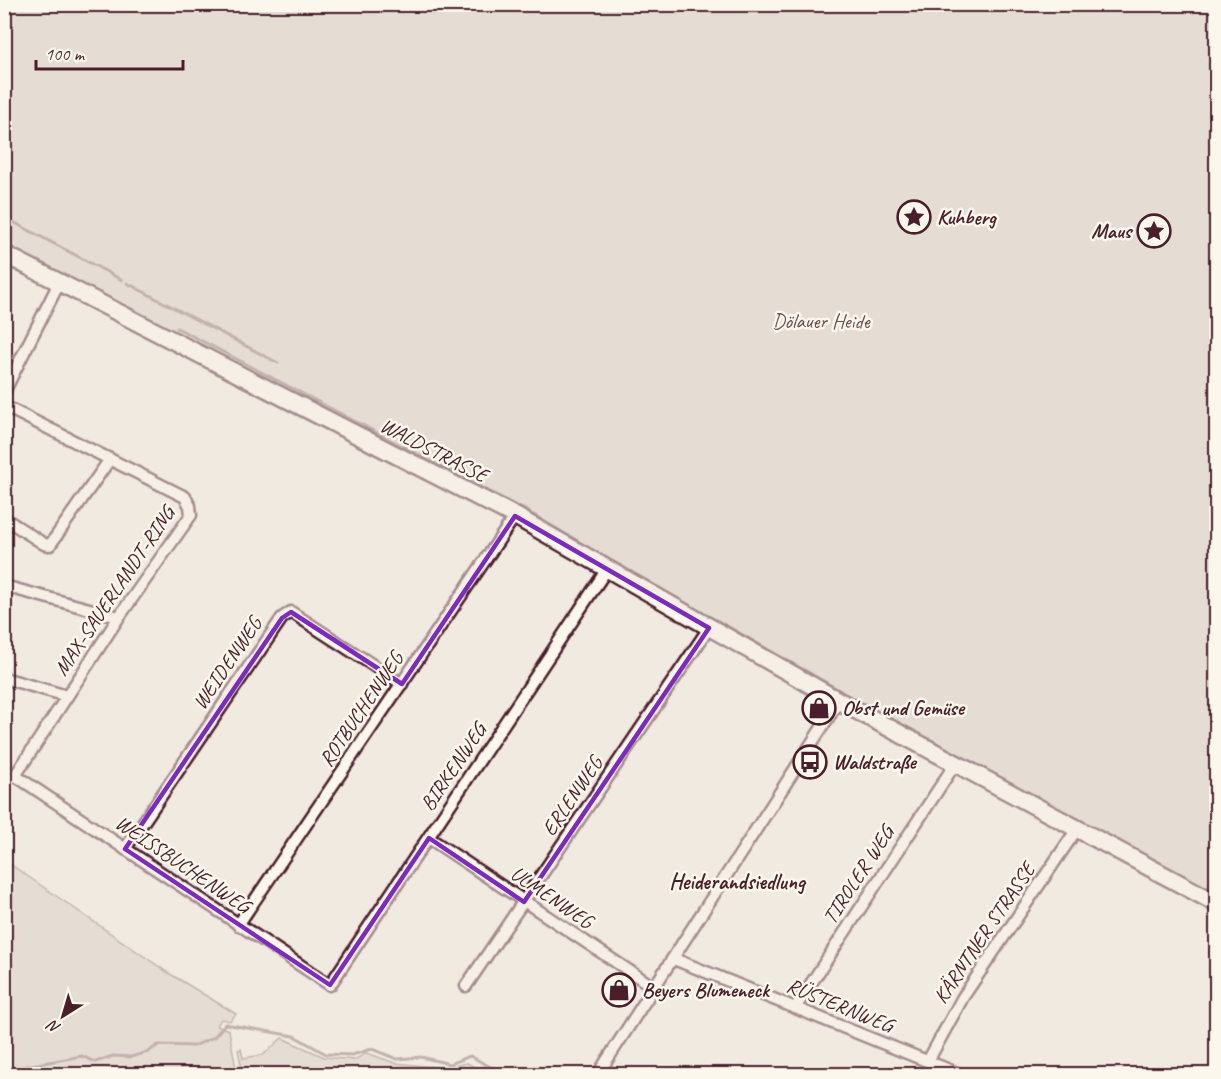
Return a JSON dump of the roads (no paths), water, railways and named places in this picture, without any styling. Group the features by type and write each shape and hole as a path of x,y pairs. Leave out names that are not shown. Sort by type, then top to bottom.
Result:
{"main road":[{"name":"WALDSTRASSE","path":"4,254 515,516 839,701 1216,903"}],"street":[{"path":"4,392 59,283"},
{"name":"MAX-SAUERLANDT-RING","path":"4,405 185,497 190,506 191,515 10,776"},
{"path":"4,518 44,544 50,545 110,459"},
{"name":"ROTBUCHENWEG","path":"238,924 515,516"},
{"name":"BIRKENWEG","path":"330,986 607,569"},
{"path":"4,586 119,617"},
{"name":"WEIDENWEG","path":"125,849 282,618 291,612 402,684"},
{"name":"ERLENWEG","path":"466,986 709,628"},
{"path":"4,678 67,696"},
{"path":"599,1073 839,701"},
{"name":"TIROLER WEG","path":"795,1008 955,764"},
{"name":"WEISSBUCHENWEG","path":"10,776 125,849 330,986"},
{"name":"KÄRNTNER STRASSE","path":"928,1061 963,997 1077,829"},
{"name":"ULMENWEG","path":"429,838 655,988"},
{"name":"RÜSTERNWEG","path":"674,959 959,1074"}],"waterway":[{"path":"320,4 327,4"},
{"path":"4,217 122,280"},
{"path":"127,283 278,363"},
{"path":"177,328 515,505"},
{"path":"520,507 608,559"},
{"path":"617,564 710,617"},
{"path":"718,621 841,691"},
{"path":"853,698 1216,894"},
{"path":"4,1070 82,1056 95,1062 113,1056 131,1057 148,1052 158,1045 194,1046 214,1037 225,1024 294,1036 326,1054 352,1055 372,1049 397,1059 421,1057 450,1064 470,1056 498,1071 513,1072 534,1067 581,1074"}],"place":[{"name":"Kuhberg","path":"914,217"},
{"name":"Maus","path":"1154,231"},
{"name":"Obst und Gemüse","path":"819,708"},
{"name":"Waldstraße","path":"810,762"},
{"name":"Beyers Blumeneck","path":"619,990"}],"district":[{"name":"Heiderandsiedlung","path":"737,882"}],"park label":[{"name":"Dölauer Heide","path":"821,321"}]}
